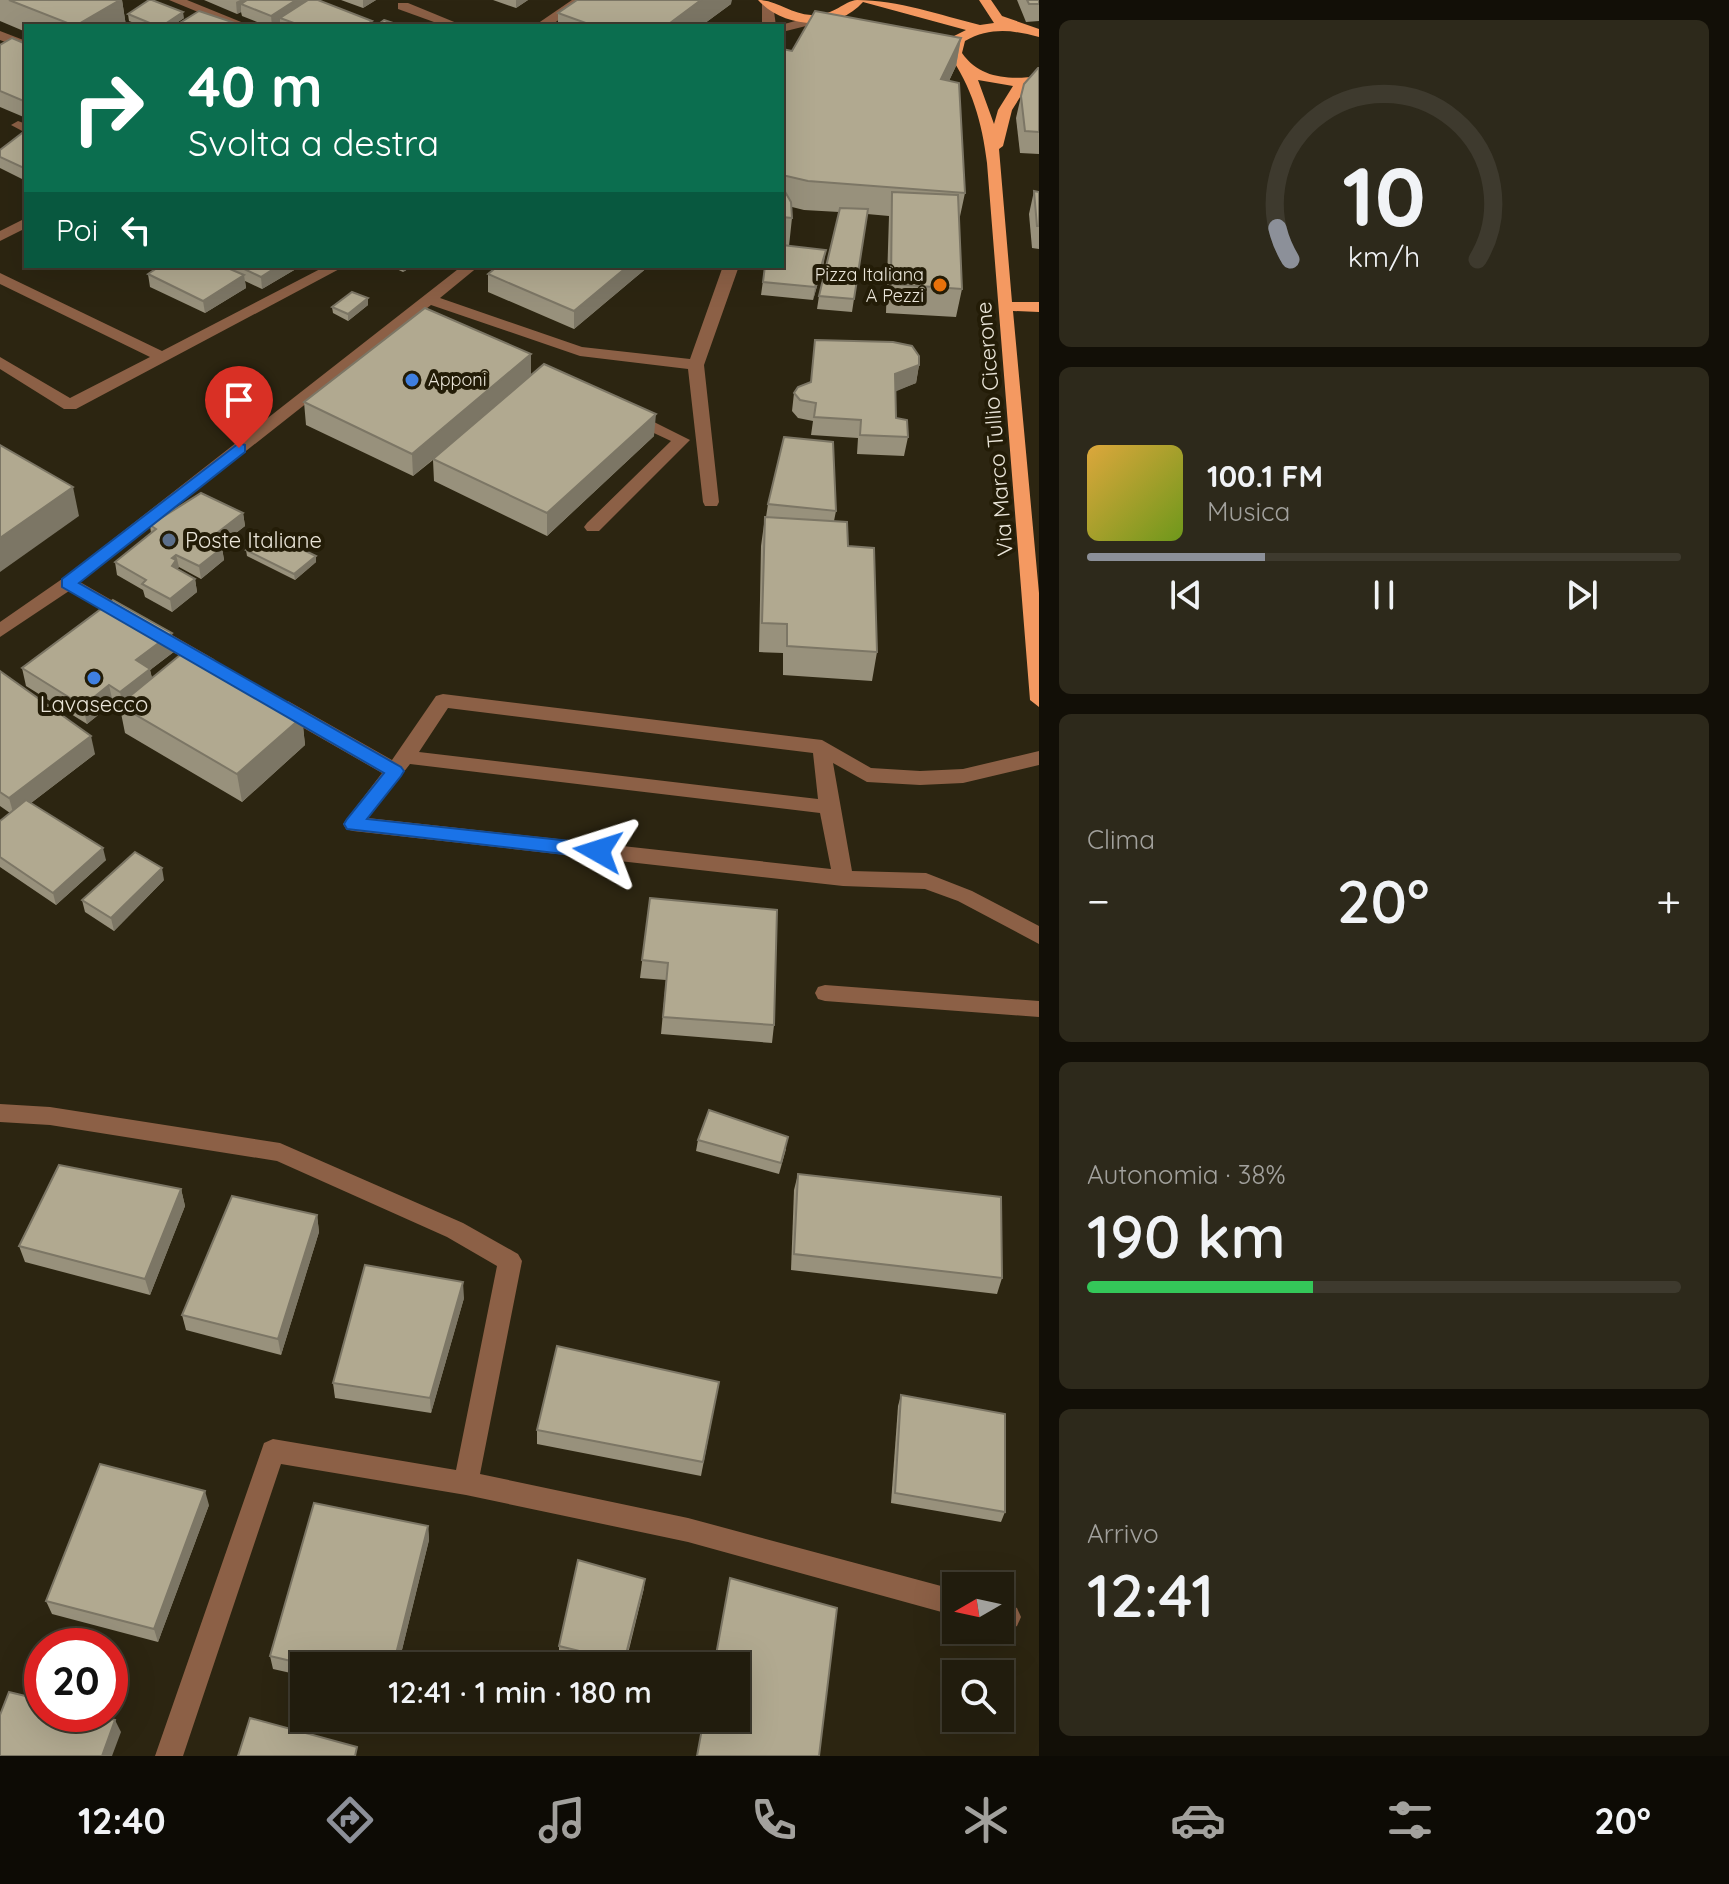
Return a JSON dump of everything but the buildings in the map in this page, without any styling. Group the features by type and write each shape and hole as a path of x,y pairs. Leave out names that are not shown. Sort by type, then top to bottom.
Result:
{"main road":[{"path":"828,17 853,8 858,0"},
{"path":"868,0 978,29"},
{"path":"985,0 997,19 1013,27 1039,33"},
{"path":"765,2 784,14 866,23"},
{"path":"995,153 981,100 955,53 955,46 967,33 978,29 1013,27"},
{"path":"940,42 955,46"},
{"path":"966,68 991,79 1022,83 1039,80"},
{"path":"995,153 1005,110 1022,83"},
{"name":"Via Marco Tullio Cicerone","path":"995,153 1039,700"},
{"path":"1006,306 1039,307"}],"street":[{"path":"175,0 239,24"},
{"path":"544,24 581,0"},
{"path":"765,2 770,12 769,24"},
{"path":"403,6 452,24"},
{"path":"784,28 828,17"},
{"path":"0,35 24,45"},
{"path":"0,237 24,223"},
{"path":"0,362 70,405 332,268"},
{"path":"0,631 68,583 418,317 429,299 468,268"},
{"path":"711,502 696,365 730,268"},
{"path":"0,278 162,357"},
{"path":"429,299 580,351 696,365"},
{"path":"593,527 682,440 611,407"},
{"path":"68,583 218,670"},
{"path":"259,693 400,764 829,807"},
{"path":"1039,758 963,776 920,778 867,775 822,747 443,701 400,764 353,824 843,878 926,881 965,896 1039,936"},
{"path":"822,747 829,807 843,878"},
{"path":"825,993 1039,1009"},
{"path":"0,1113 50,1116 280,1152 455,1230 510,1261 466,1483"},
{"path":"169,1756 273,1451 466,1483 688,1530 942,1599"}],"place":[{"name":"Pizza Italiana A Pezzi","path":"940,285"},
{"name":"Apponi","path":"412,380"},
{"name":"Poste Italiane","path":"169,540"},
{"name":"Lavasecco","path":"94,678"}],"route":[{"path":"239,448 68,583 395,771 353,824 598,851"}]}
